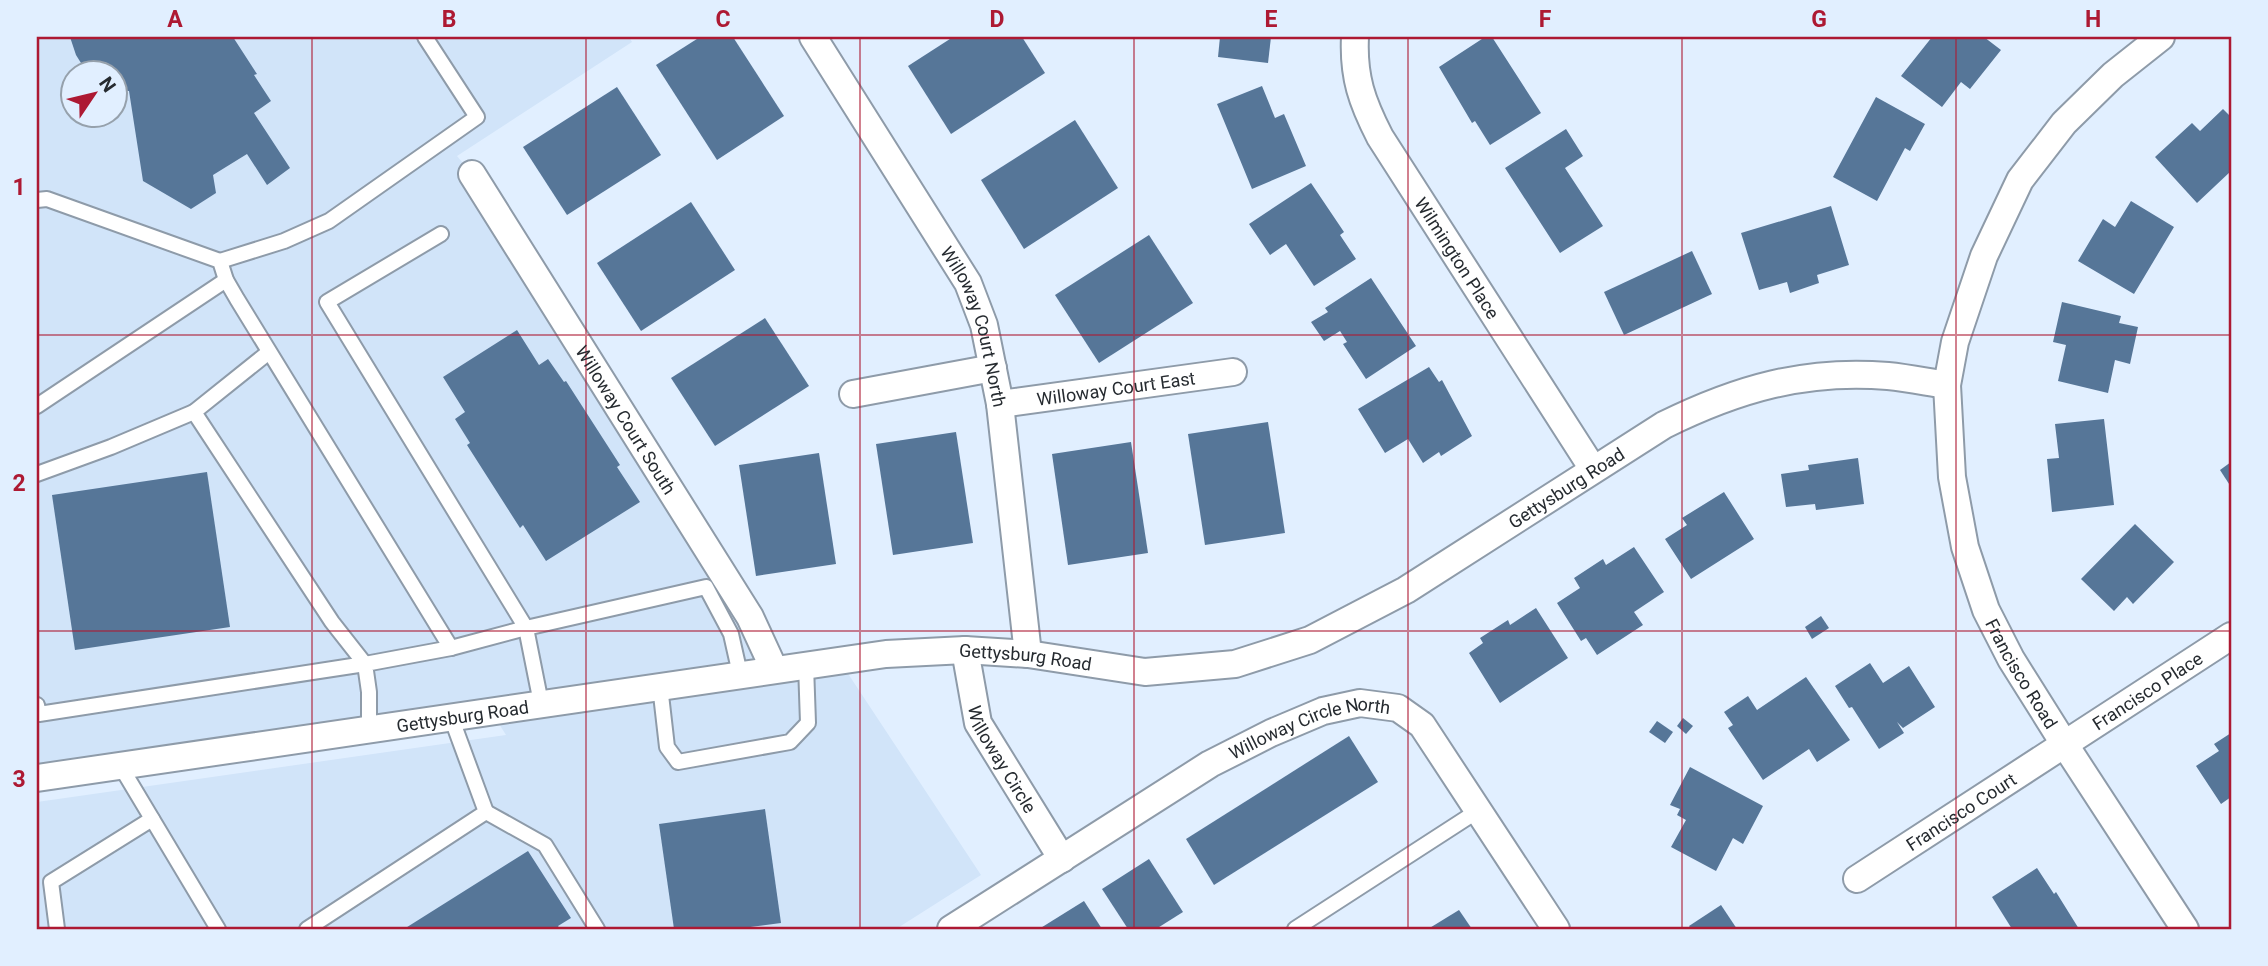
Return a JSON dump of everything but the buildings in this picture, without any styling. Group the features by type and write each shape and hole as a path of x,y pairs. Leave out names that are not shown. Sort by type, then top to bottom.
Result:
{"street":[{"name":"Willoway Court North","path":"813,37 968,283 984,325 1000,404 1028,654"},
{"name":"Wilmington Place","path":"1355,37 1356,80 1364,106 1380,137 1593,469"},
{"name":"Francisco Road","path":"2161,37 2113,75 2064,123 2021,180 1984,256 1955,342 1947,385 1952,477 1965,547 1986,610 2011,659 2185,929"},
{"name":"Willoway Court South","path":"472,174 750,617 774,669"},
{"path":"853,394 993,368"},
{"name":"Willoway Court East","path":"1000,404 1233,372"},
{"name":"Gettysburg Road","path":"37,778 886,654 965,650 1028,654 1145,672 1235,664 1310,640 1406,590 1593,469 1664,425 1699,408 1772,383 1812,376 1889,376 1947,385"},
{"name":"Francisco Place","path":"2065,745 2231,636"},
{"name":"Willoway Circle","path":"965,650 978,723 1062,859"},
{"name":"Willoway Circle North","path":"951,929 1210,764 1271,733 1323,711 1360,703 1398,708 1422,725 1556,929"},
{"name":"Francisco Court","path":"1857,879 2065,745"}],"lane":[{"path":"37,200 47,199 60,203 220,261 284,241 329,221 477,117 425,37"},
{"path":"441,234 327,302 526,628 541,703"},
{"path":"220,261 226,280 451,648"},
{"path":"37,406 226,280"},
{"path":"37,474 194,412 269,352"},
{"path":"194,412 332,622 365,664 369,692 369,729"},
{"path":"37,705 39,714 365,664 451,648 706,587 731,634 740,674"},
{"path":"660,686 667,747 678,762 790,741 808,723 806,664"},
{"path":"451,717 486,812 545,845 597,929"},
{"path":"121,767 218,929"},
{"path":"1295,929 1479,810"},
{"path":"307,929 486,812"},
{"path":"57,929 51,882 152,819"}],"shaded area":[{"path":"37,37 629,37 632,42 457,156 472,174 774,668 839,660 981,875 896,929 37,929 37,802 506,735 491,711 37,778"}]}
